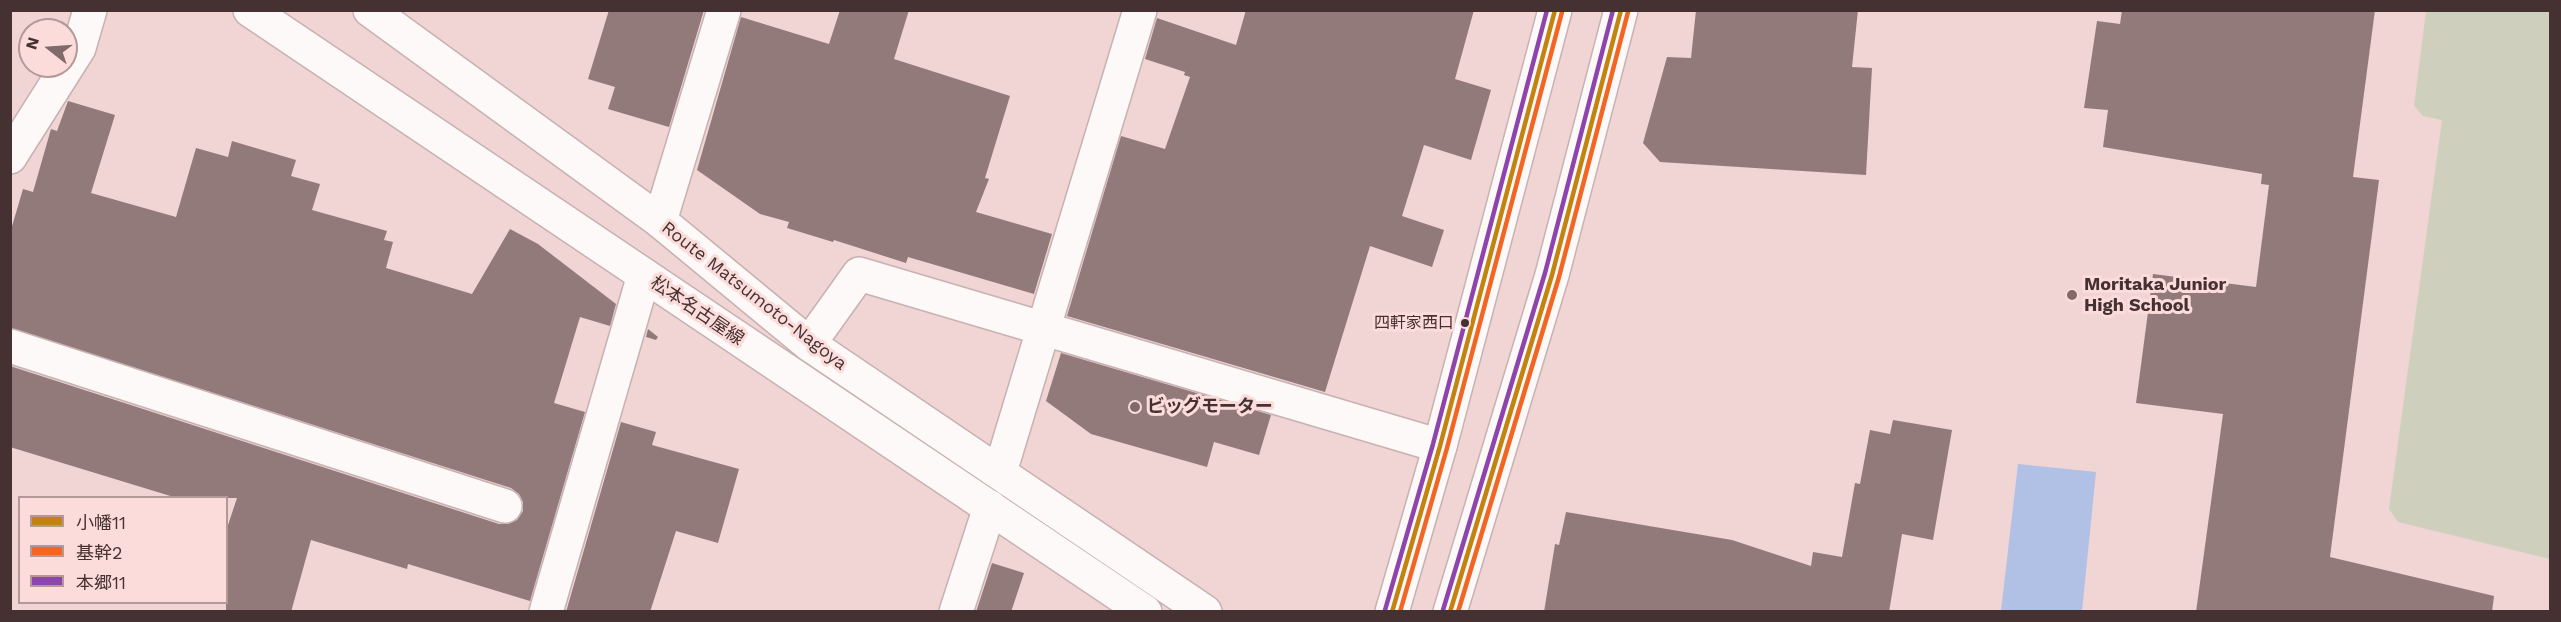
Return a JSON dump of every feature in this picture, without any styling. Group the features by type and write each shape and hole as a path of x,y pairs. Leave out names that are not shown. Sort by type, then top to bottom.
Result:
{"main road":[{"path":"10,157 79,48 90,10"},
{"name":"松本名古屋線","path":"250,10 1145,612"},
{"name":"Route Matsumoto-Nagoya","path":"370,10 660,221 809,344 1205,612"},
{"path":"660,221 724,10"},
{"path":"1000,472 1140,10"},
{"path":"1392,612 1440,446 1555,10"},
{"path":"1450,612 1552,275 1621,10"},
{"path":"809,344 859,274 1440,446"},
{"path":"546,612 644,275"},
{"path":"10,346 505,506"},
{"path":"956,612 990,507"}],"green space":[{"path":"2426,11 2550,11 2550,559 2398,522 2389,509 2442,120 2423,116 2414,106"}],"water":[{"path":"2018,464 2096,472 2082,611 2001,611"}],"building":[{"path":"609,10 704,10 669,127 608,109 615,87 588,79"},
{"path":"840,10 909,10 894,59 1010,96 985,178 989,179 976,212 1052,234 1034,294 908,257 906,263 787,228 789,222 760,214 697,170 741,17 829,44"},
{"path":"1246,10 1474,10 1455,79 1491,90 1471,160 1424,145 1402,216 1444,230 1432,267 1370,246 1325,392 1067,316 1121,136 1165,149 1190,77 1184,75 1185,72 1145,59 1157,18 1236,45"},
{"path":"1696,10 1858,10 1852,67 1872,68 1866,175 1660,162 1643,143 1667,57 1691,58"},
{"path":"2122,10 2375,10 2353,177 2379,180 2330,557 2494,596 2492,612 2196,612 2223,414 2136,403 2153,274 2256,287 2269,185 2261,184 2262,174 2103,147 2108,110 2084,108 2097,21 2120,24"},
{"path":"68,101 115,115 91,193 176,217 196,148 228,157 232,141 296,160 291,176 320,184 312,210 387,231 384,240 393,242 386,268 472,294 510,229 538,244 616,304 610,326 580,317 554,403 585,412 530,601 408,564 407,569 311,540 291,612 226,612 226,604 228,604 228,525 237,498 170,496 10,447 10,366 499,524 508,524 517,520 523,511 523,502 519,494 511,488 10,328 10,233 23,189 33,192 51,129 57,131"},
{"path":"648,329 658,337 656,340 646,337"},
{"path":"1061,353 1271,415 1259,455 1214,442 1207,467 1091,434 1046,401"},
{"path":"1893,420 1952,430 1933,540 1902,534 1889,612 1544,612 1555,544 1559,545 1566,512 1732,540 1811,566 1813,552 1842,557 1855,483 1860,484 1870,430 1890,434"},
{"path":"621,422 656,432 652,445 739,469 718,543 676,531 650,612 566,612"},
{"path":"992,563 1024,573 1011,612 976,612"}],"transit line":[{"name":"本郷11","path":"1385,610 1433,444 1547,10"},
{"name":"小幡11","path":"1392,612 1440,446 1555,10"},
{"name":"本郷11","path":"1443,610 1545,273 1613,10"},
{"name":"小幡11","path":"1450,612 1552,275 1621,10"},
{"name":"基幹2","path":"1400,612 1447,448 1562,12"},
{"name":"基幹2","path":"1458,612 1559,277 1628,12"}],"place":[{"name":"Moritaka Junior High School","path":"2072,295"},
{"name":"四軒家西口","path":"1465,323"},
{"name":"ビッグモーター","path":"1135,407"}]}
